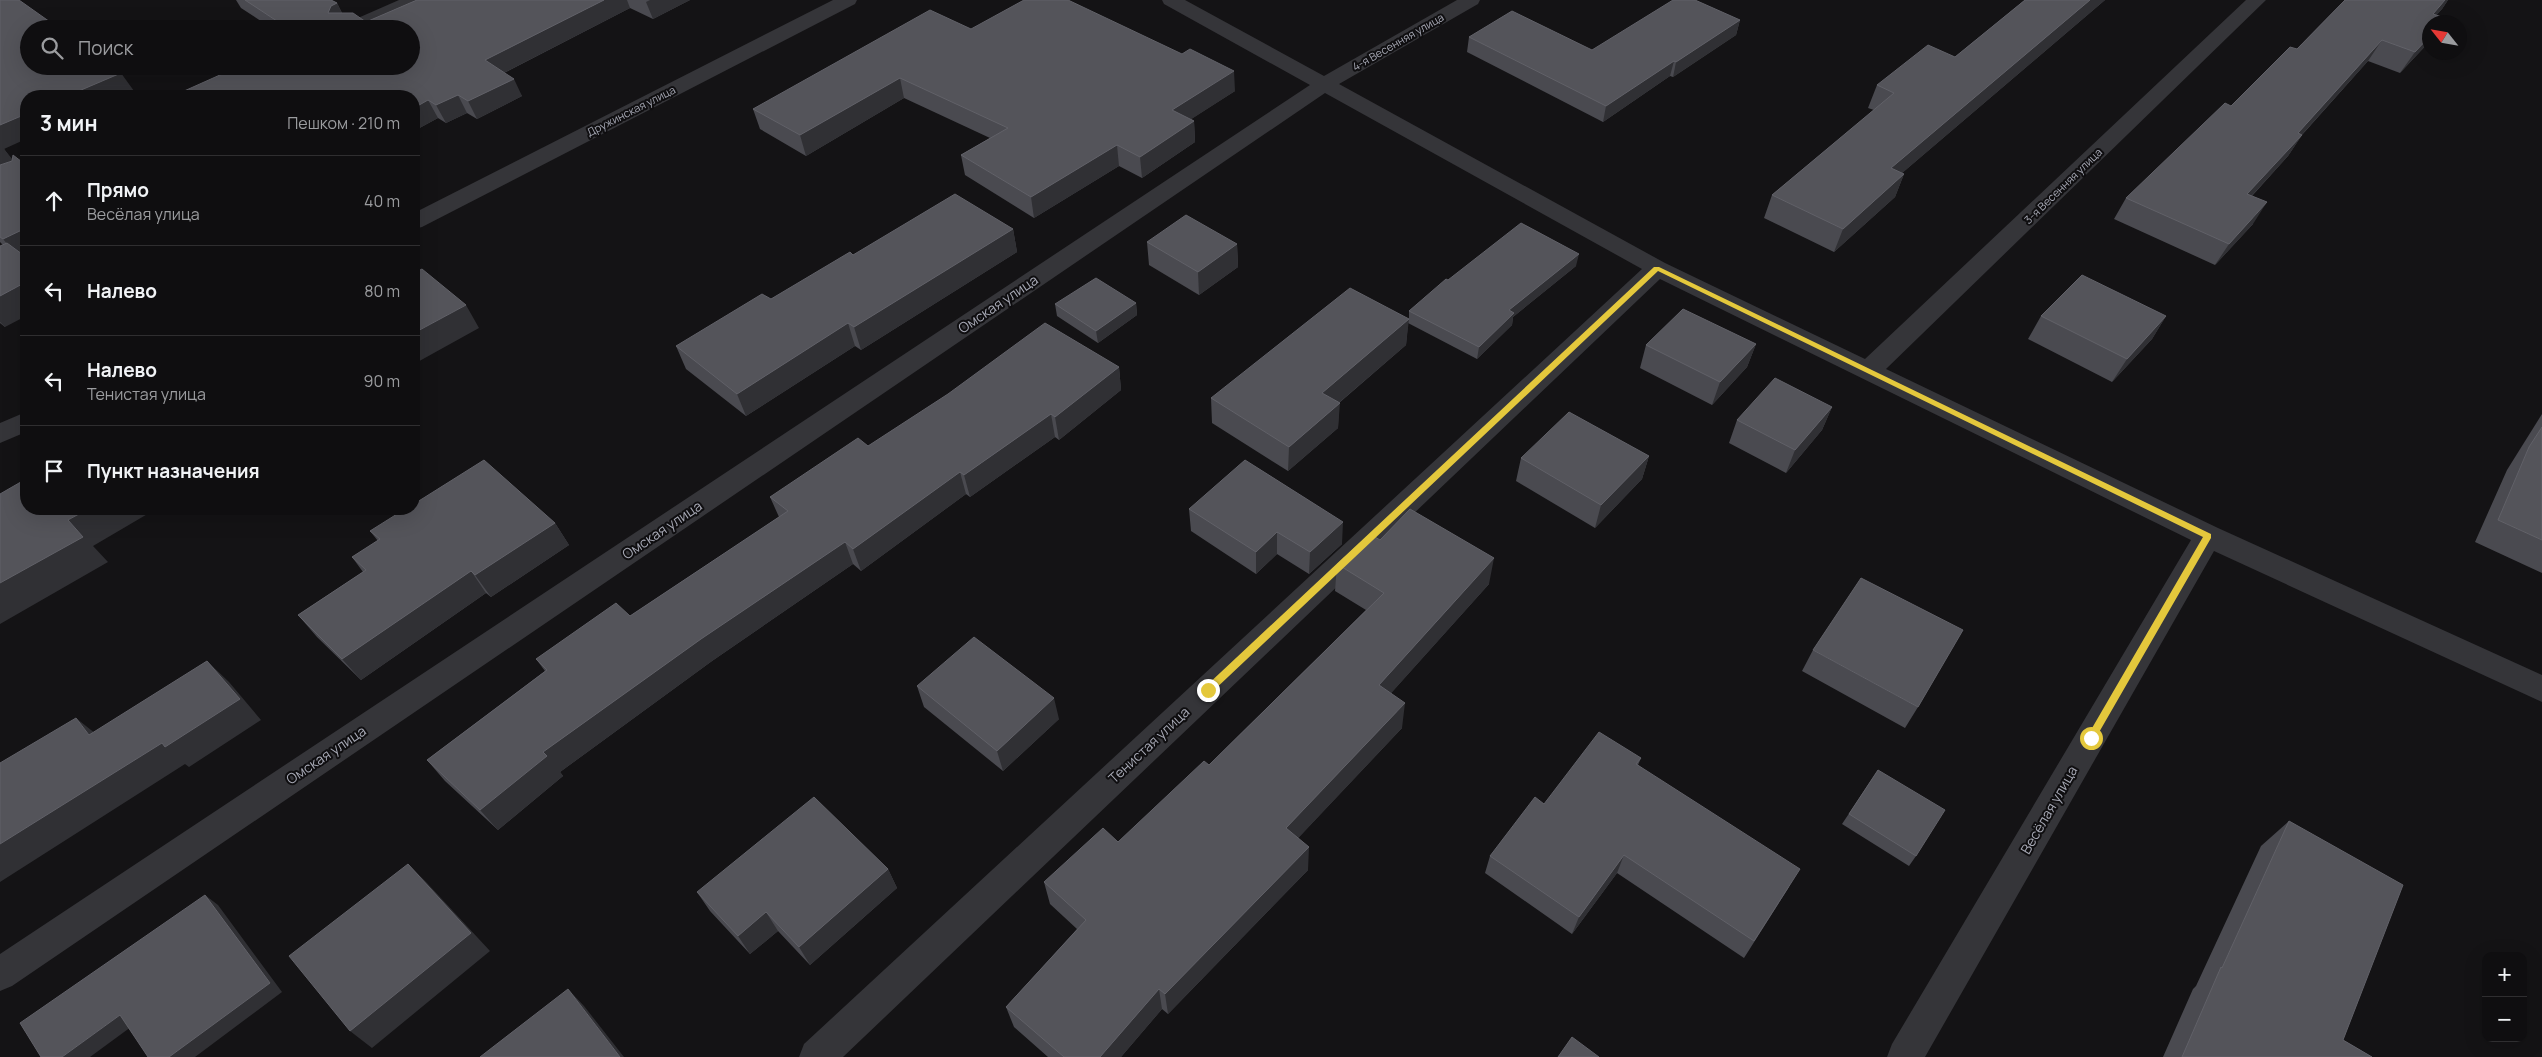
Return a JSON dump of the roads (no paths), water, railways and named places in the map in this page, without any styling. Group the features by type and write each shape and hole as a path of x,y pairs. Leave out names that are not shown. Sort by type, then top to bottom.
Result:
{"street":[{"path":"369,20 415,0"},
{"name":"Дружинская улица","path":"420,219 848,0"},
{"path":"1171,0 1657,268 2208,536 2542,689"},
{"name":"4-я Весенняя улица","path":"1324,85 1471,0"},
{"name":"3-я Весенняя улица","path":"1868,371 2257,0"},
{"name":"Омская улица","path":"0,974 1324,85"},
{"name":"Тенистая улица","path":"817,1057 1657,268"},
{"path":"0,434 20,424"},
{"name":"Весёлая улица","path":"1905,1057 2208,536"}]}
